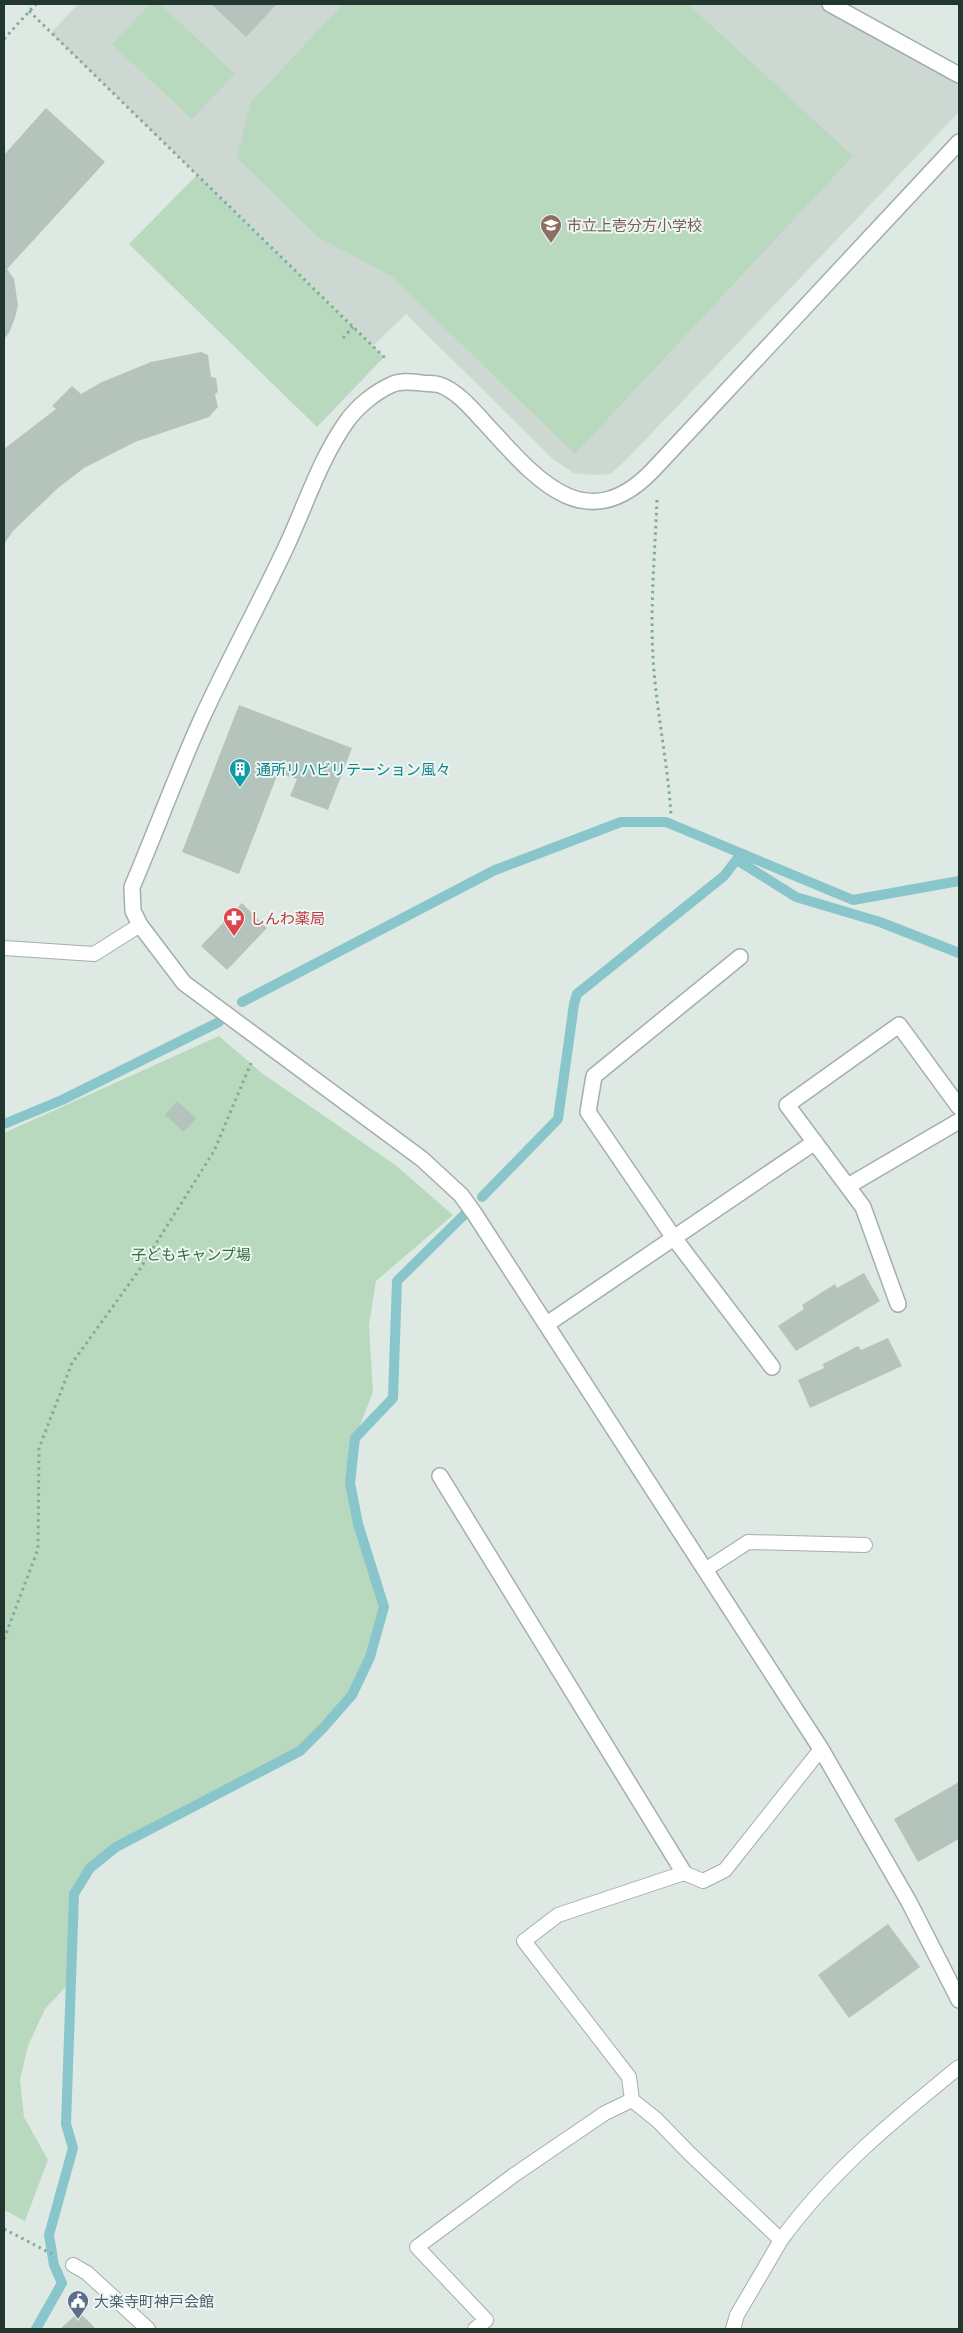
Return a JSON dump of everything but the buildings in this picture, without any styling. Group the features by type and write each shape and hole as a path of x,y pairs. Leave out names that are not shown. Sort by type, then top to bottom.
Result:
{"street":[{"path":"830,4 959,75"},
{"path":"959,142 640,484 622,495 601,502 583,501 563,496 540,479 467,403 440,385 410,381 393,383 373,395 354,413 336,439 320,469 286,546 201,719 132,887 133,911 140,925 184,983 260,1042 422,1159 461,1195 547,1324 574,1369 821,1749 909,1902 959,2000"},
{"path":"740,957 594,1076 588,1112 674,1238 772,1367"},
{"path":"898,1304 863,1207 787,1105 899,1025 959,1107"},
{"path":"848,1186 959,1121"},
{"path":"547,1324 815,1142"},
{"path":"440,1476 684,1873"}],"lane":[{"path":"4,948 94,954 140,925"},
{"path":"705,1570 748,1542 864,1545"},
{"path":"781,2240 657,2120 632,2100 630,2077 524,1941 558,1915 684,1873 703,1881 725,1870 821,1749"},
{"path":"733,2329 737,2315 794,2221 874,2137 959,2067"},
{"path":"475,2329 486,2320 416,2247 514,2175 605,2113 632,2100"},
{"path":"73,2264 87,2273 148,2329"}],"path":[{"path":"4,39 36,4"},
{"path":"29,12 384,357 393,383"},
{"path":"343,338 353,327"},
{"path":"653,470 658,486 652,627 653,659 669,775 671,816"},
{"path":"4,1639 38,1549 39,1448 72,1363 140,1269 214,1151 260,1042"},
{"path":"4,2229 36,2246"}],"shaded area":[{"name":"市立上壱分方小学校","path":"78,4 830,4 959,75 959,112 625,461 610,474 574,473 554,460 406,314 373,346 51,33"}],"green space":[{"path":"150,4 160,4 235,74 192,119 112,44"},
{"name":"市立上壱分方小学校","path":"343,4 688,4 853,156 575,454 391,276 318,237 237,158 251,102"},
{"path":"197,175 384,357 317,427 129,244"},
{"name":"子どもキャンプ場","path":"219,1036 263,1074 394,1164 453,1215 376,1281 369,1325 373,1392 355,1438 350,1483 358,1524 384,1607 370,1657 352,1695 300,1751 116,1847 90,1868 74,1893 71,1981 45,2009 28,2046 20,2080 24,2117 48,2160 25,2221 4,2210 4,1133"}],"waterway":[{"path":"242,1002 495,870 621,822 666,822 853,900 959,881"},
{"path":"482,1197 558,1119 577,994 724,876 741,854"},
{"path":"737,860 796,897 880,922 959,953"},
{"path":"4,1124 62,1100 219,1022"},
{"path":"36,2329 62,2283 54,2265 49,2235 73,2148 66,2124 74,1894 90,1868 116,1847 300,1751 352,1695 370,1657 384,1607 358,1524 350,1483 355,1438 393,1398 397,1281 465,1214"}],"place":[{"name":"市立上壱分方小学校","path":"551,244"},
{"name":"通所リハビリテーション風々","path":"240,788"},
{"name":"しんわ薬局","path":"234,937"},
{"name":"大楽寺町神戸会館","path":"78,2320"}]}
